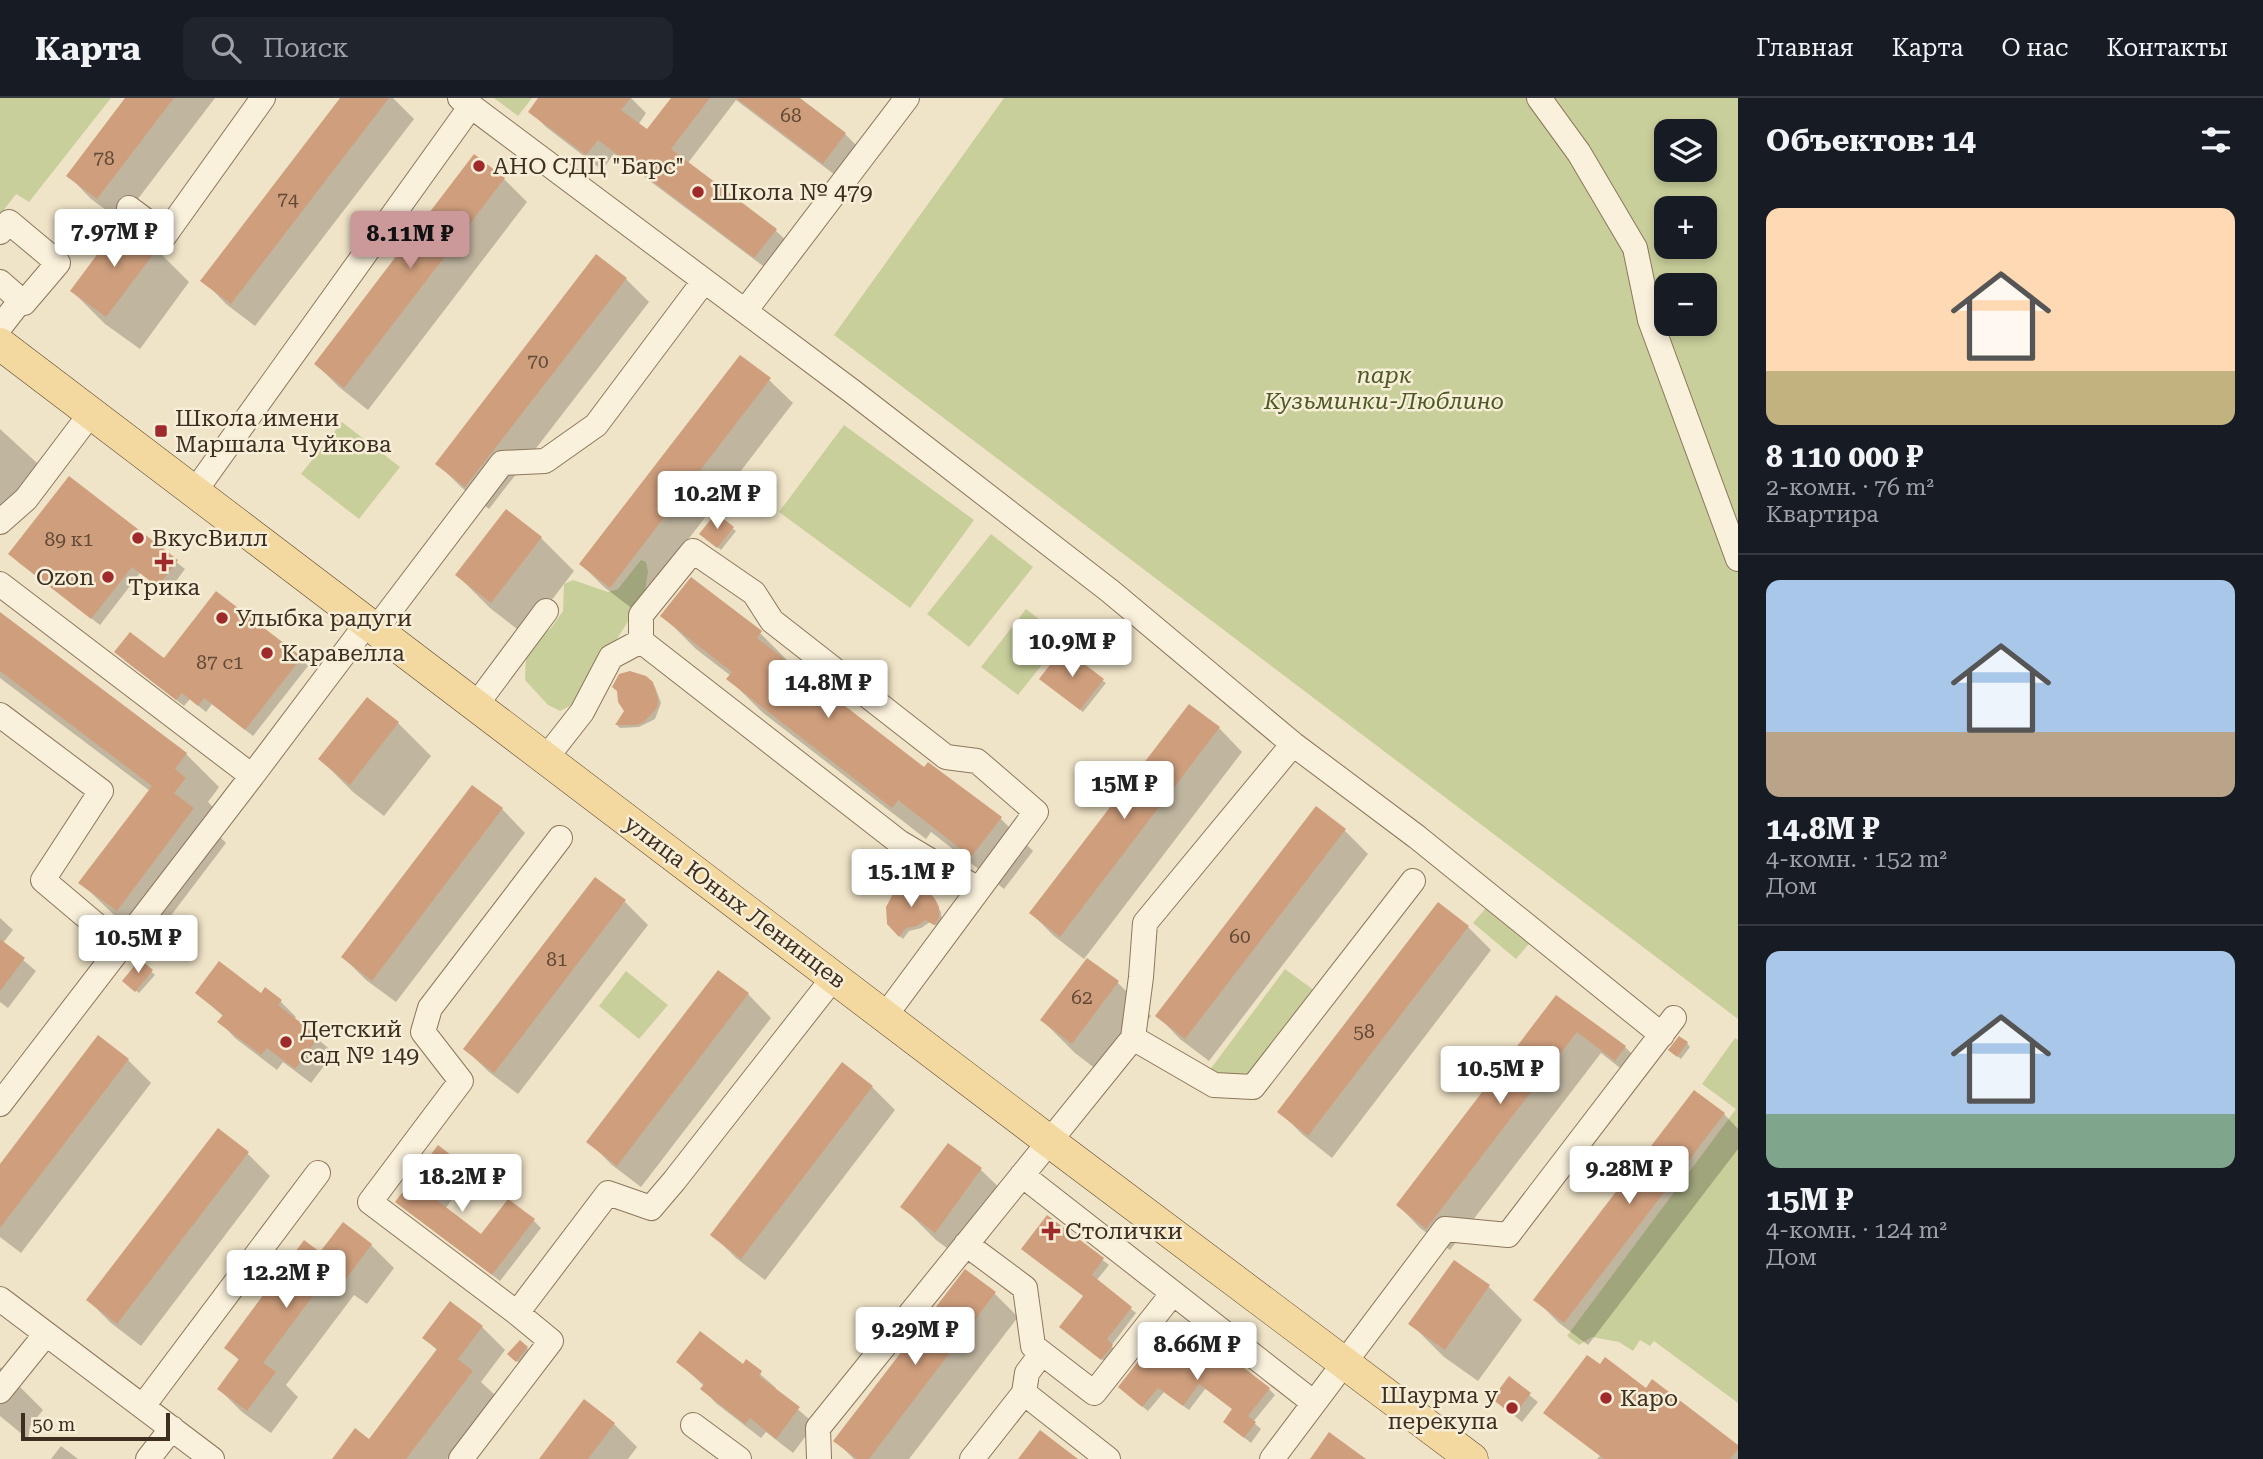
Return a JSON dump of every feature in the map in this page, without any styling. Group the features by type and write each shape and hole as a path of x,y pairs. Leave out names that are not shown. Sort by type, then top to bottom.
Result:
{"main road":[{"name":"улица Юных Ленинцев","path":"0,344 1472,1459"}],"lane":[{"path":"129,208 165,235 263,98"},
{"path":"745,311 907,98"},
{"path":"1539,98 1579,153 1635,248 1650,320 1738,559"},
{"path":"195,491 465,102 745,311 1110,591 1293,744 1668,1026 1508,1235 1445,1229 1272,1459"},
{"path":"0,232 9,222 58,263 24,303 0,282"},
{"path":"0,1104 252,776 502,463 545,461 596,425 704,281"},
{"path":"0,327 21,300"},
{"path":"0,522 26,499 91,413"},
{"path":"641,641 641,615 693,551 754,593 772,621 946,757 977,761 1036,812 885,1016"},
{"path":"0,584 252,776"},
{"path":"476,705 546,611"},
{"path":"546,758 582,712 611,657 641,641"},
{"path":"641,641 899,842 978,889"},
{"path":"0,715 101,791 43,880 121,946"},
{"path":"819,1459 818,1428 1133,1038 1145,923 1293,744"},
{"path":"461,1459 551,1341 370,1202 461,1081 423,1032 430,1008 560,838"},
{"path":"1133,1038 1214,1085 1253,1087 1413,881"},
{"path":"517,1313 608,1192 651,1208 834,978"},
{"path":"143,1406 318,1173"},
{"path":"1022,1175 1314,1403"},
{"path":"966,1244 1025,1288 1033,1346 1094,1393 1173,1293"},
{"path":"0,1299 212,1459"},
{"path":"0,1391 46,1334"},
{"path":"972,1459 1024,1393 1027,1373 1042,1353"},
{"path":"1024,1393 1108,1459"},
{"path":"693,1425 739,1459"},
{"path":"148,1459 172,1428"}],"green space":[{"path":"0,98 111,98 29,202 16,194 0,215"},
{"path":"494,98 532,98 518,116"},
{"name":"парк Кузьминки-Люблино","path":"1004,98 1738,98 1738,1019 834,335"},
{"path":"342,422 400,467 359,519 301,474"},
{"path":"844,425 974,520 910,608 779,512"},
{"path":"991,534 1033,567 969,647 927,614"},
{"path":"641,560 646,562 648,572 645,591 576,703 560,711 548,705 525,680 526,656 535,641 551,628 563,611 564,584 573,580 608,592 618,589"},
{"path":"1026,609 1063,638 1018,695 981,667"},
{"path":"1490,903 1533,939 1516,959 1473,923"},
{"path":"1285,969 1315,991 1252,1075 1237,1079 1209,1071"},
{"path":"626,971 668,1005 639,1039 599,1006"},
{"path":"1735,1038 1738,1040 1738,1403 1654,1341 1650,1346 1640,1340 1633,1351 1619,1342 1592,1337 1579,1345 1567,1336 1736,1109 1702,1084"}],"building":[{"path":"125,98 174,98 97,199 66,176"},
{"path":"340,98 389,98 231,304 200,281"},
{"name":"Школа № 479","path":"538,98 631,98 621,110 647,129 671,98 710,98 671,149 777,229 754,258 598,140 586,155 528,112"},
{"name":"Школа № 479","path":"736,98 800,98 846,133 823,164"},
{"path":"474,154 505,178 344,388 314,364"},
{"path":"122,221 158,248 106,317 70,291"},
{"path":"596,254 627,278 465,487 435,464"},
{"path":"740,355 771,378 610,588 579,564"},
{"path":"69,476 178,560 158,587 132,567 91,619 8,554"},
{"path":"506,509 542,537 491,603 455,575"},
{"path":"716,513 734,527 717,548 699,534"},
{"path":"691,577 762,631 757,638 924,767 928,762 1002,817 971,857 898,800 892,808 726,679 732,672 660,616"},
{"path":"216,591 302,657 245,730 204,698 198,706 182,693 176,700 114,652 130,632 164,658"},
{"path":"0,612 187,753 175,769 186,778 174,793 194,808 117,911 78,883 152,786 0,671"},
{"path":"1063,648 1104,679 1080,710 1039,679"},
{"path":"630,671 646,676 653,682 658,699 657,708 644,722 636,725 615,725 624,711 618,702 617,691 612,687 619,674"},
{"path":"367,697 399,722 350,785 318,759"},
{"path":"1189,704 1220,727 1060,937 1029,913"},
{"path":"472,785 503,808 372,981 341,957"},
{"path":"1316,806 1346,829 1185,1039 1155,1016"},
{"path":"595,877 626,900 494,1073 463,1049"},
{"path":"911,886 929,892 939,907 939,918 934,925 925,920 917,926 906,928 899,937 887,924 886,907 894,892"},
{"path":"1438,902 1469,926 1308,1136 1277,1112"},
{"path":"0,939 25,958 0,991"},
{"path":"1087,958 1119,981 1072,1044 1040,1020"},
{"path":"140,959 153,970 135,992 122,981"},
{"path":"219,961 261,993 265,987 282,1000 278,1005 319,1037 295,1069 267,1048 261,1055 217,1022 223,1015 195,993"},
{"path":"718,970 749,993 617,1166 586,1142"},
{"path":"1556,995 1626,1046 1615,1061 1577,1032 1426,1229 1396,1205"},
{"path":"98,1035 129,1059 0,1228 0,1164"},
{"path":"1679,1036 1688,1042 1677,1057 1668,1050"},
{"path":"842,1062 873,1086 741,1259 710,1235"},
{"path":"1694,1090 1725,1113 1564,1323 1533,1300"},
{"path":"218,1128 249,1152 117,1324 86,1300"},
{"path":"948,1143 982,1168 935,1233 900,1207"},
{"path":"438,1145 465,1166 438,1201 481,1234 508,1199 535,1219 492,1275 395,1202"},
{"path":"1047,1215 1104,1258 1092,1275 1132,1307 1107,1339 1113,1345 1101,1360 1059,1327 1083,1296 1021,1249"},
{"path":"343,1222 372,1244 343,1283 330,1273 263,1363 276,1372 247,1411 217,1389 239,1359 224,1348 304,1240 320,1252"},
{"path":"1454,1260 1490,1285 1445,1350 1408,1324"},
{"path":"965,1269 996,1292 869,1459 857,1459 833,1441"},
{"path":"450,1301 483,1326 458,1359 473,1371 406,1459 332,1459 355,1428 369,1439 437,1349 422,1338"},
{"path":"700,1331 743,1364 746,1359 762,1371 759,1376 800,1407 776,1439 750,1418 745,1424 700,1389 704,1384 676,1362"},
{"path":"1158,1336 1195,1367 1213,1344 1270,1388 1248,1416 1256,1422 1244,1438 1223,1422 1232,1409 1199,1384 1183,1406 1158,1388 1142,1407 1118,1387"},
{"path":"520,1340 528,1347 516,1362 507,1354"},
{"path":"1587,1355 1600,1364 1605,1357 1646,1388 1652,1379 1738,1445 1738,1449 1730,1459 1604,1459 1543,1413"},
{"path":"1509,1376 1531,1393 1514,1416 1492,1399"},
{"path":"584,1399 615,1423 588,1459 539,1459"},
{"path":"1040,1430 1078,1459 1018,1459"},
{"path":"1329,1432 1366,1459 1310,1459"}],"place":[{"name":"АНО СДЦ \"Барс\"","path":"479,166"},
{"name":"Школа № 479","path":"698,192"},
{"name":"Школа имени Маршала Чуйкова","path":"161,431"},
{"name":"ВкусВилл","path":"138,538"},
{"name":"Трика","path":"164,562"},
{"name":"Ozon","path":"108,577"},
{"name":"Улыбка радуги","path":"222,618"},
{"name":"Каравелла","path":"267,653"},
{"name":"Детский сад № 149","path":"286,1042"},
{"name":"Столички","path":"1051,1231"},
{"name":"Kapo","path":"1606,1398"},
{"name":"Шаурма у перекупа","path":"1512,1408"}]}
